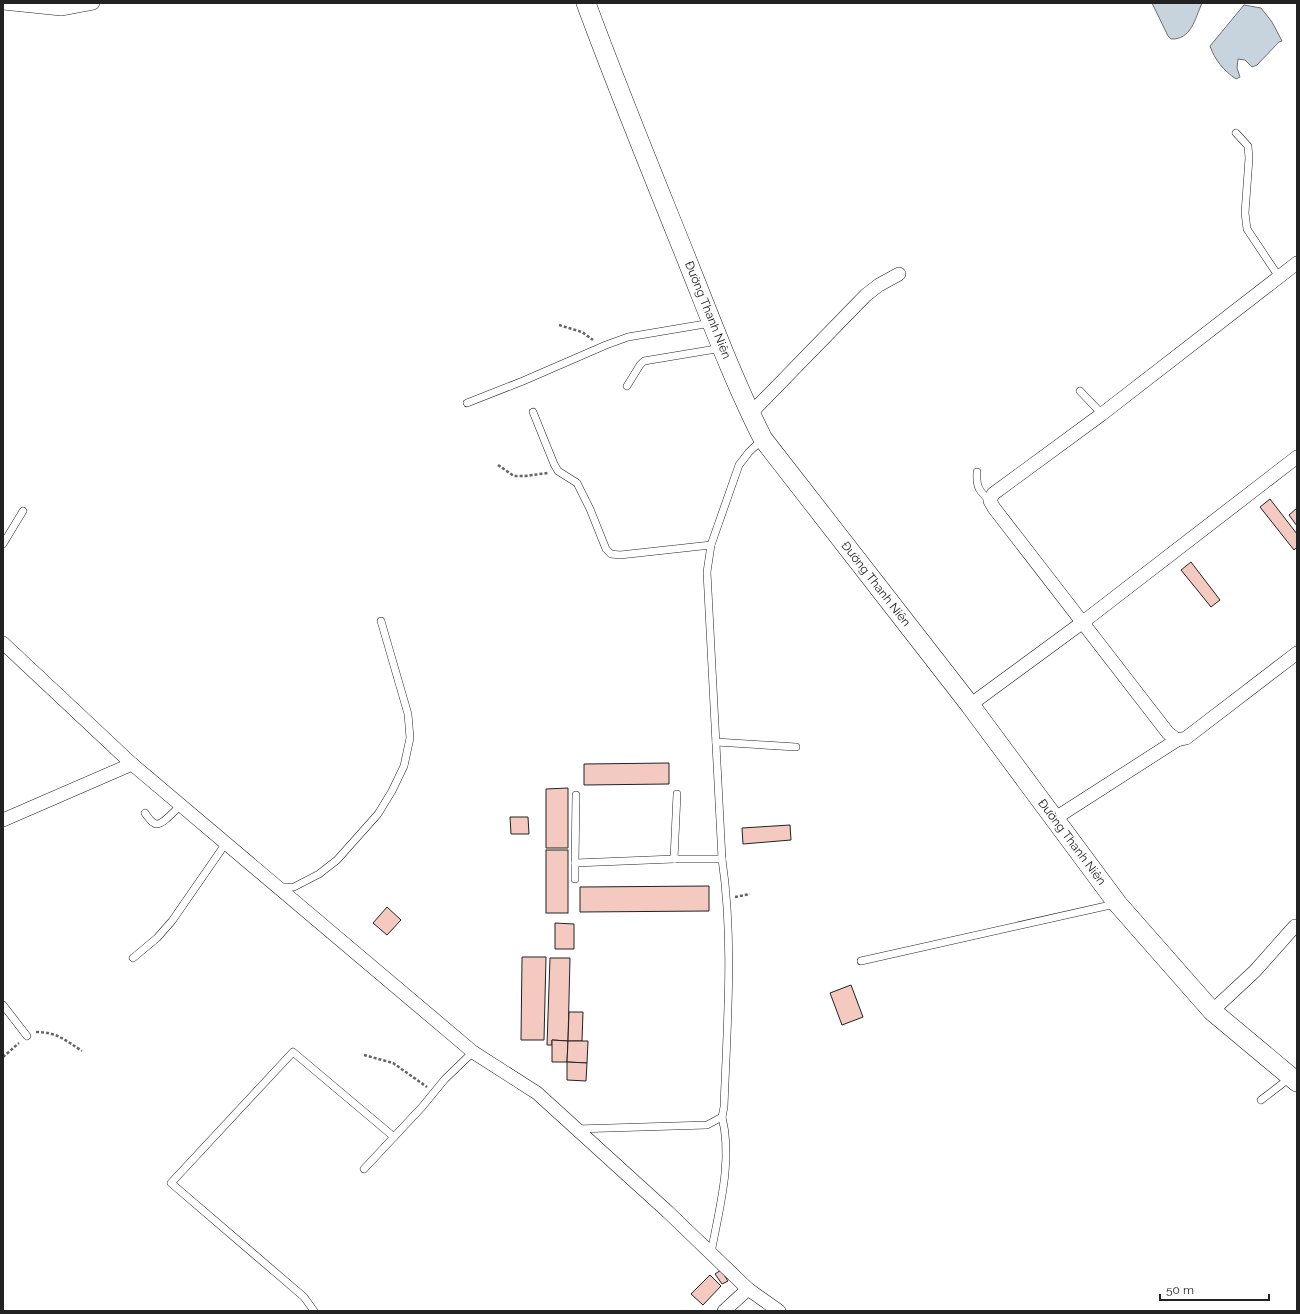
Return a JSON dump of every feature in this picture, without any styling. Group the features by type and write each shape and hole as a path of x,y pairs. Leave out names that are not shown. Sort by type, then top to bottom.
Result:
{"main road":[{"name":"Đường Thanh Niên","path":"586,3 613,76 712,322 750,414 763,439 970,705 1117,903 1212,1012 1294,1079"}],"street":[{"path":"3,3 61,9 93,3"},
{"path":"1177,740 1168,734 990,501 993,494 1102,414 1297,263"},
{"path":"750,414 866,295 879,285 899,274"},
{"path":"970,705 1083,622 1297,458"},
{"path":"3,643 132,764 473,1052 537,1093 748,1289 779,1311"},
{"path":"1054,819 1177,740 1186,738 1297,653"},
{"path":"3,820 132,764"},
{"path":"1212,1012 1255,971 1295,926"},
{"path":"724,1311 748,1289"}],"lane":[{"path":"1236,133 1248,146 1249,158 1245,213 1246,229 1279,277"},
{"path":"467,403 628,337 712,322"},
{"path":"627,386 644,361 723,348"},
{"path":"1080,391 1102,414"},
{"path":"533,412 554,464 558,471 577,483 590,509 606,549 611,554 620,555 711,545"},
{"path":"711,1253 722,1192 725,1162 726,1131 722,1117 724,1107 729,946 727,898 722,859 707,572 711,545 739,465 749,452 763,439"},
{"path":"977,472 976,484 990,501"},
{"path":"3,544 22,511"},
{"path":"280,888 294,887 319,874 337,860 378,814 392,791 404,766 410,738 408,714 381,622"},
{"path":"716,742 796,747"},
{"path":"674,859 677,794"},
{"path":"575,879 576,796"},
{"path":"145,813 154,824 157,824 162,822 181,805"},
{"path":"134,958 157,938 172,921 226,843"},
{"path":"576,863 674,859 722,859"},
{"path":"860,961 1117,903"},
{"path":"3,1005 27,1036"},
{"path":"314,1311 304,1297 171,1183 293,1052 394,1137"},
{"path":"364,1169 436,1091 445,1079 473,1052"},
{"path":"1261,1100 1294,1079"},
{"path":"576,1129 707,1125 722,1117"}],"path":[{"path":"559,325 582,332 601,347"},
{"path":"498,464 514,476 525,476 558,471"},
{"path":"3,1057 27,1036 36,1032 57,1034 82,1051"},
{"path":"364,1055 393,1063 419,1082 436,1091"}],"shaded area":[{"path":"1152,3 1202,3 1188,32 1183,36 1171,39 1168,36"},
{"path":"1244,5 1261,8 1272,22 1282,41 1279,42 1257,65 1252,67 1245,60 1238,59 1237,68 1240,77 1236,79 1220,64 1214,56 1210,46"}],"building":[{"path":"1270,499 1297,534 1297,547 1294,550 1260,507"},
{"path":"1297,508 1297,526 1289,515"},
{"path":"1191,562 1220,600 1211,607 1181,570"},
{"path":"669,763 669,784 584,785 584,764"},
{"path":"568,788 568,848 546,848 546,789"},
{"path":"510,817 528,817 529,834 511,834"},
{"path":"790,825 791,840 743,844 742,828"},
{"path":"546,850 568,850 568,913 546,913"},
{"path":"709,886 709,911 580,912 580,887"},
{"path":"387,907 401,920 387,935 373,923"},
{"path":"555,923 574,924 574,949 555,949"},
{"path":"522,957 546,957 544,1040 521,1040"},
{"path":"550,958 570,958 568,1041 552,1040 552,1045 547,1045"},
{"path":"851,985 863,1017 842,1025 830,993"},
{"path":"569,1012 583,1012 582,1041 568,1041"},
{"path":"552,1040 568,1041 567,1062 552,1062"},
{"path":"568,1041 588,1041 587,1063 567,1062"},
{"path":"567,1062 587,1063 586,1081 567,1080"},
{"path":"721,1270 728,1281 722,1284 715,1274"},
{"path":"710,1275 721,1286 703,1305 691,1294"}]}
